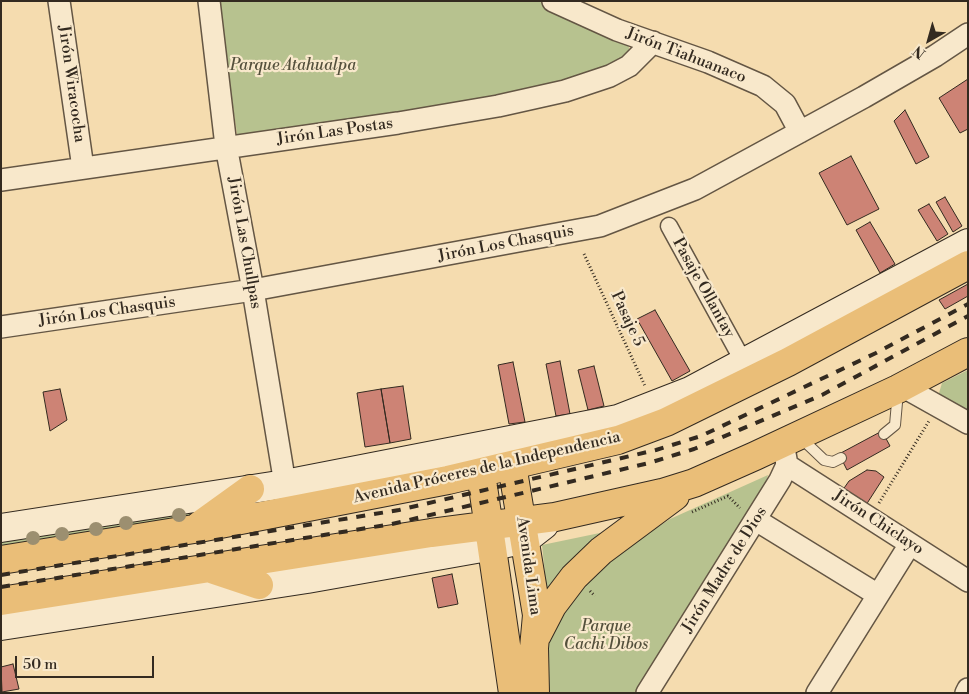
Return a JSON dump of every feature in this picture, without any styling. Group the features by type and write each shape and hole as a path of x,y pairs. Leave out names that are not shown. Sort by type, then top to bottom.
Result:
{"main road":[{"name":"Avenida Próceres de la Independencia","path":"1,560 194,529 510,453 618,419 668,400 706,382 968,243"},
{"name":"Avenida Próceres de la Independencia","path":"510,453 618,440 666,422 788,362 968,266"},
{"path":"1,626 259,585 524,529 555,517 626,502 694,483 790,448 968,352"},
{"name":"Avenida Lima","path":"510,453 537,615 534,641 535,693"},
{"name":"Avenida Próceres de la Independencia","path":"1,528 285,484 480,460"},
{"name":"Avenida Lima","path":"480,460 513,693"},
{"path":"534,641 552,606 574,577 601,551 694,483"},
{"path":"194,529 250,489"},
{"path":"1,601 210,568 491,535"},
{"path":"210,568 259,585"}],"street":[{"name":"Jirón Wiracocha","path":"59,1 83,168"},
{"name":"Jirón Las Chullpas","path":"209,1 226,146 253,290 285,484"},
{"name":"Jirón Tiahuanaco","path":"553,1 617,30 724,68 763,86 785,104 800,132"},
{"name":"Jirón Los Chasquis","path":"1,327 253,290 600,226 695,189 935,56 968,34"},
{"name":"Jirón Las Postas","path":"1,180 226,146 398,123 498,106 565,91 610,76 629,66 653,42"},
{"name":"Pasaje Ollantay","path":"669,226 737,350"},
{"path":"900,388 938,405 968,423"},
{"name":"Jirón Chiclayo","path":"790,448 870,518 968,581"},
{"name":"Jirón Madre de Dios","path":"647,693 756,520 790,448"},
{"path":"756,520 878,595"},
{"path":"817,693 910,544"},
{"path":"966,693 968,689"}],"lane":[{"path":"884,434 895,425 900,388"},
{"path":"790,448 833,462 841,458"}],"path":[{"name":"Pasaje 5","path":"584,254 649,394"},
{"path":"870,518 938,405"}],"green space":[{"name":"Parque Atahualpa","path":"217,1 538,1 625,39 630,50 622,62 526,94 238,140"},
{"path":"968,370 968,416 942,399 939,393 942,383"},
{"name":"Parque Cachi Dibos","path":"768,475 765,485 634,693 544,693 543,649 565,601 620,552 670,519"},
{"path":"200,508 183,524 1,552 1,536"},
{"path":"619,529 547,594 542,545"}],"building":[{"path":"968,79 968,129 960,133 939,98"},
{"path":"905,110 929,157 916,164 894,121"},
{"path":"851,156 879,209 847,225 819,173"},
{"path":"945,197 962,226 953,232 936,202"},
{"path":"929,204 948,234 937,241 918,210"},
{"path":"870,222 895,264 880,273 856,230"},
{"path":"968,284 968,296 945,309 939,300"},
{"path":"655,310 690,371 672,381 637,319"},
{"path":"560,361 570,414 556,416 546,364"},
{"path":"513,362 525,422 509,424 498,365"},
{"path":"594,366 604,406 588,410 578,370"},
{"path":"403,386 411,439 390,443 381,389"},
{"path":"60,389 67,420 50,431 43,392"},
{"path":"381,389 390,443 365,447 357,393"},
{"path":"882,431 890,446 847,470 839,454"},
{"path":"867,470 876,471 884,477 866,505 842,491 849,481"},
{"path":"452,574 458,604 438,608 432,578"},
{"path":"13,664 19,689 2,692 1,667"}],"railway":[{"path":"1,575 399,510 656,450 701,436 876,353 968,304"},
{"path":"1,587 392,524 649,463 694,449 822,395 968,316"}]}
